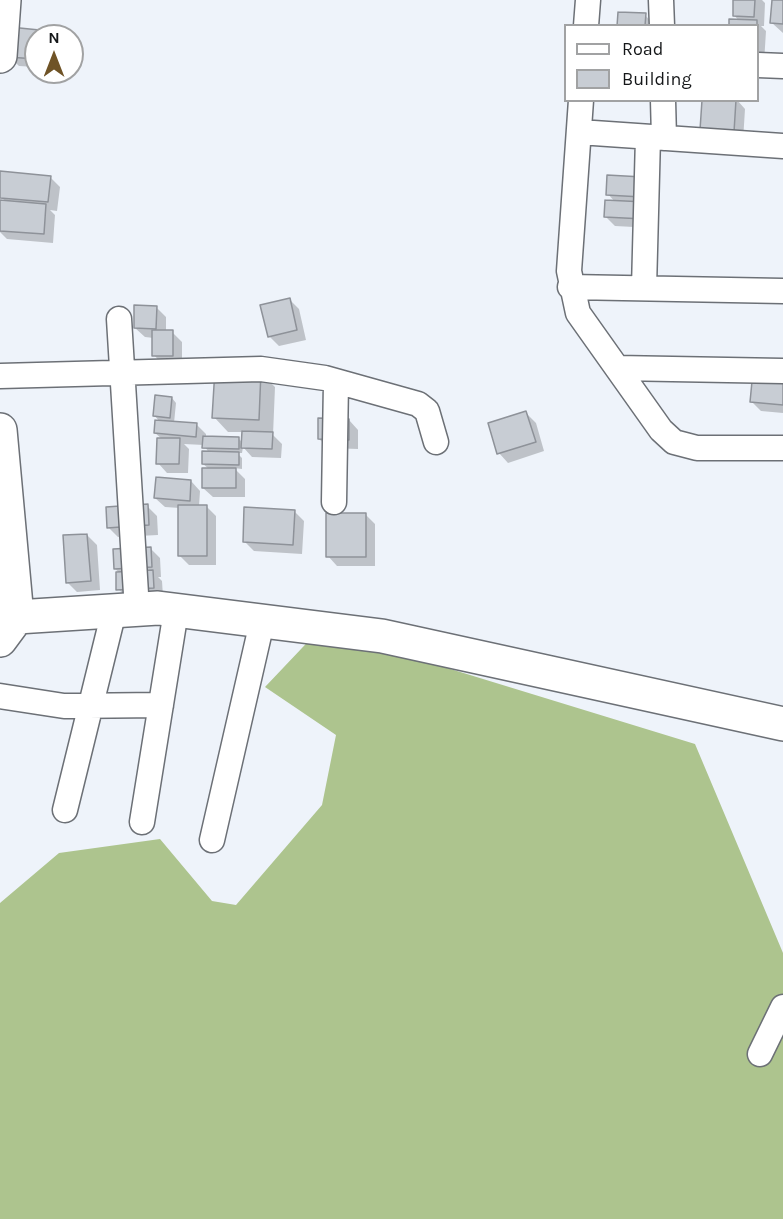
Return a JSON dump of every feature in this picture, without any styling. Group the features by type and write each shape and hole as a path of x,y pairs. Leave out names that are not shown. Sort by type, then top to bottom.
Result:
{"street":[{"path":"0,56 4,0"},
{"path":"586,24 588,0"},
{"path":"661,0 662,24"},
{"path":"759,64 783,66"},
{"path":"581,102 568,271 578,313 661,430 674,442 697,448 783,448"},
{"path":"644,288 656,137 663,102"},
{"path":"579,132 783,146"},
{"path":"570,287 783,291"},
{"path":"65,810 90,706 126,610 122,372 118,319"},
{"path":"617,368 783,371"},
{"path":"0,376 261,369 336,382 418,404 427,411 436,442"},
{"path":"334,502 336,382"},
{"path":"0,430 8,629 126,610 176,610 382,636 783,724"},
{"path":"142,822 176,610"},
{"path":"212,840 262,622"},
{"path":"0,696 36,703 90,706 161,705"},
{"path":"760,1054 783,1007"}],"green space":[{"path":"320,629 695,744 783,953 783,1219 0,1219 0,903 59,853 160,839 212,901 236,905 322,805 336,735 265,687"}],"building":[{"path":"733,0 755,0 754,17 733,16"},
{"path":"772,0 783,0 783,24 770,23"},
{"path":"618,12 646,13 645,24 617,24"},
{"path":"729,19 757,20 757,24 729,24"},
{"path":"10,27 24,28 24,58 8,57"},
{"path":"702,102 736,102 734,132 700,130"},
{"path":"0,171 51,176 48,202 0,198"},
{"path":"607,175 643,177 642,197 606,195"},
{"path":"0,200 46,204 44,234 0,231"},
{"path":"605,200 645,202 644,219 604,217"},
{"path":"290,298 297,330 268,337 260,305"},
{"path":"134,305 157,306 156,329 134,328"},
{"path":"152,330 173,330 173,356 152,356"},
{"path":"215,369 261,371 259,420 212,418"},
{"path":"753,371 783,374 783,405 750,402"},
{"path":"155,395 172,397 170,418 153,416"},
{"path":"526,411 536,442 497,454 488,423"},
{"path":"318,418 349,419 349,440 318,439"},
{"path":"155,420 197,423 196,437 154,433"},
{"path":"242,431 273,432 272,449 241,448"},
{"path":"203,436 239,437 239,449 202,448"},
{"path":"157,438 180,438 179,464 156,464"},
{"path":"202,451 239,452 239,465 202,464"},
{"path":"202,468 236,468 236,488 202,488"},
{"path":"156,477 191,480 190,501 154,498"},
{"path":"148,504 149,525 107,528 106,507"},
{"path":"178,505 207,505 207,556 178,556"},
{"path":"244,507 295,510 293,545 243,542"},
{"path":"326,513 366,513 366,557 326,557"},
{"path":"87,534 91,581 66,583 63,535"},
{"path":"151,547 152,567 114,569 113,549"},
{"path":"153,570 154,588 116,590 116,572"}]}
